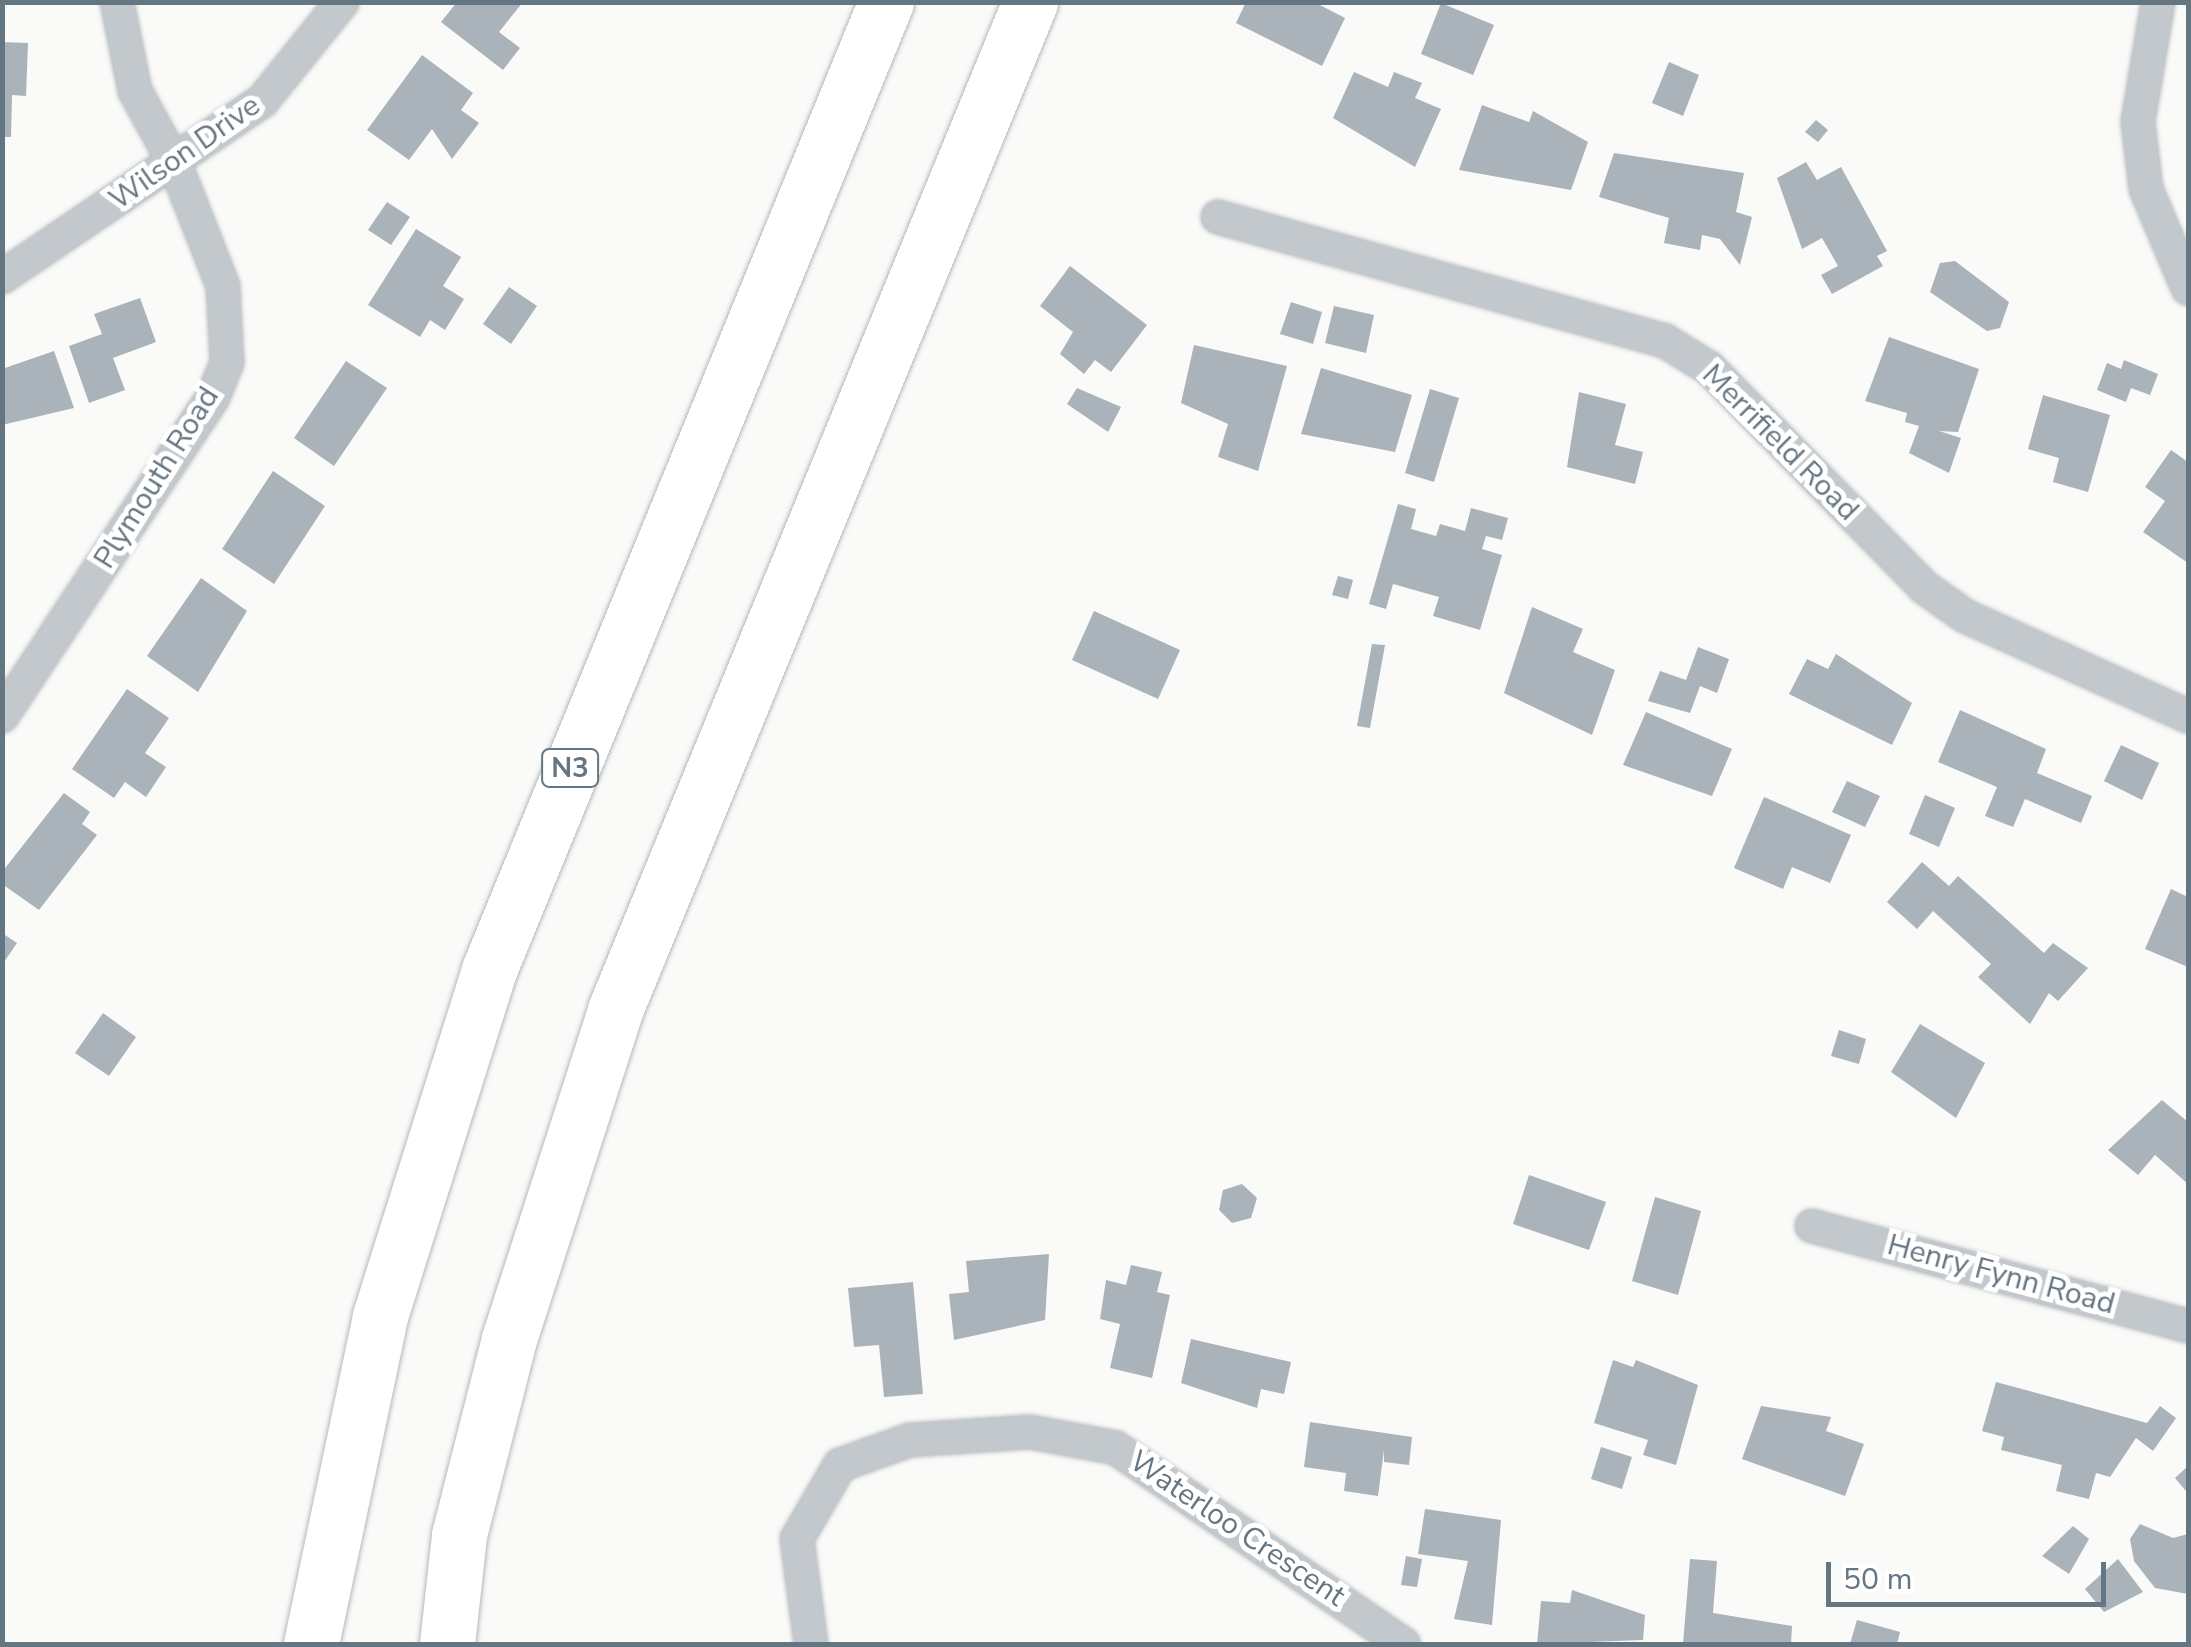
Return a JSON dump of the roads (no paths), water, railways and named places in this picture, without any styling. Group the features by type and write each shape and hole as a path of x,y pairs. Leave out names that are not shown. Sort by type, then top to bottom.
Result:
{"highway":[{"name":"N3","path":"311,1644 380,1316 489,970 886,2"},
{"path":"447,1644 459,1535 509,1339 615,1010 1030,2"},
{"path":"459,1535 459,1644"}],"street":[{"name":"Plymouth Road","path":"2,716 214,397 227,362 223,286 176,164 135,92 117,2"},
{"name":"Wilson Drive","path":"2,277 176,164 263,100 342,2"},
{"path":"2158,2 2138,122 2146,189 2188,288"},
{"name":"Merrifield Road","path":"1218,217 1666,340 1708,368 1965,616 2188,716"},
{"name":"Henry Fynn Road","path":"1812,1226 2188,1326"},
{"name":"Waterloo Crescent","path":"812,1644 797,1539 840,1466 910,1440 1030,1432 1116,1448 1403,1644"}]}
